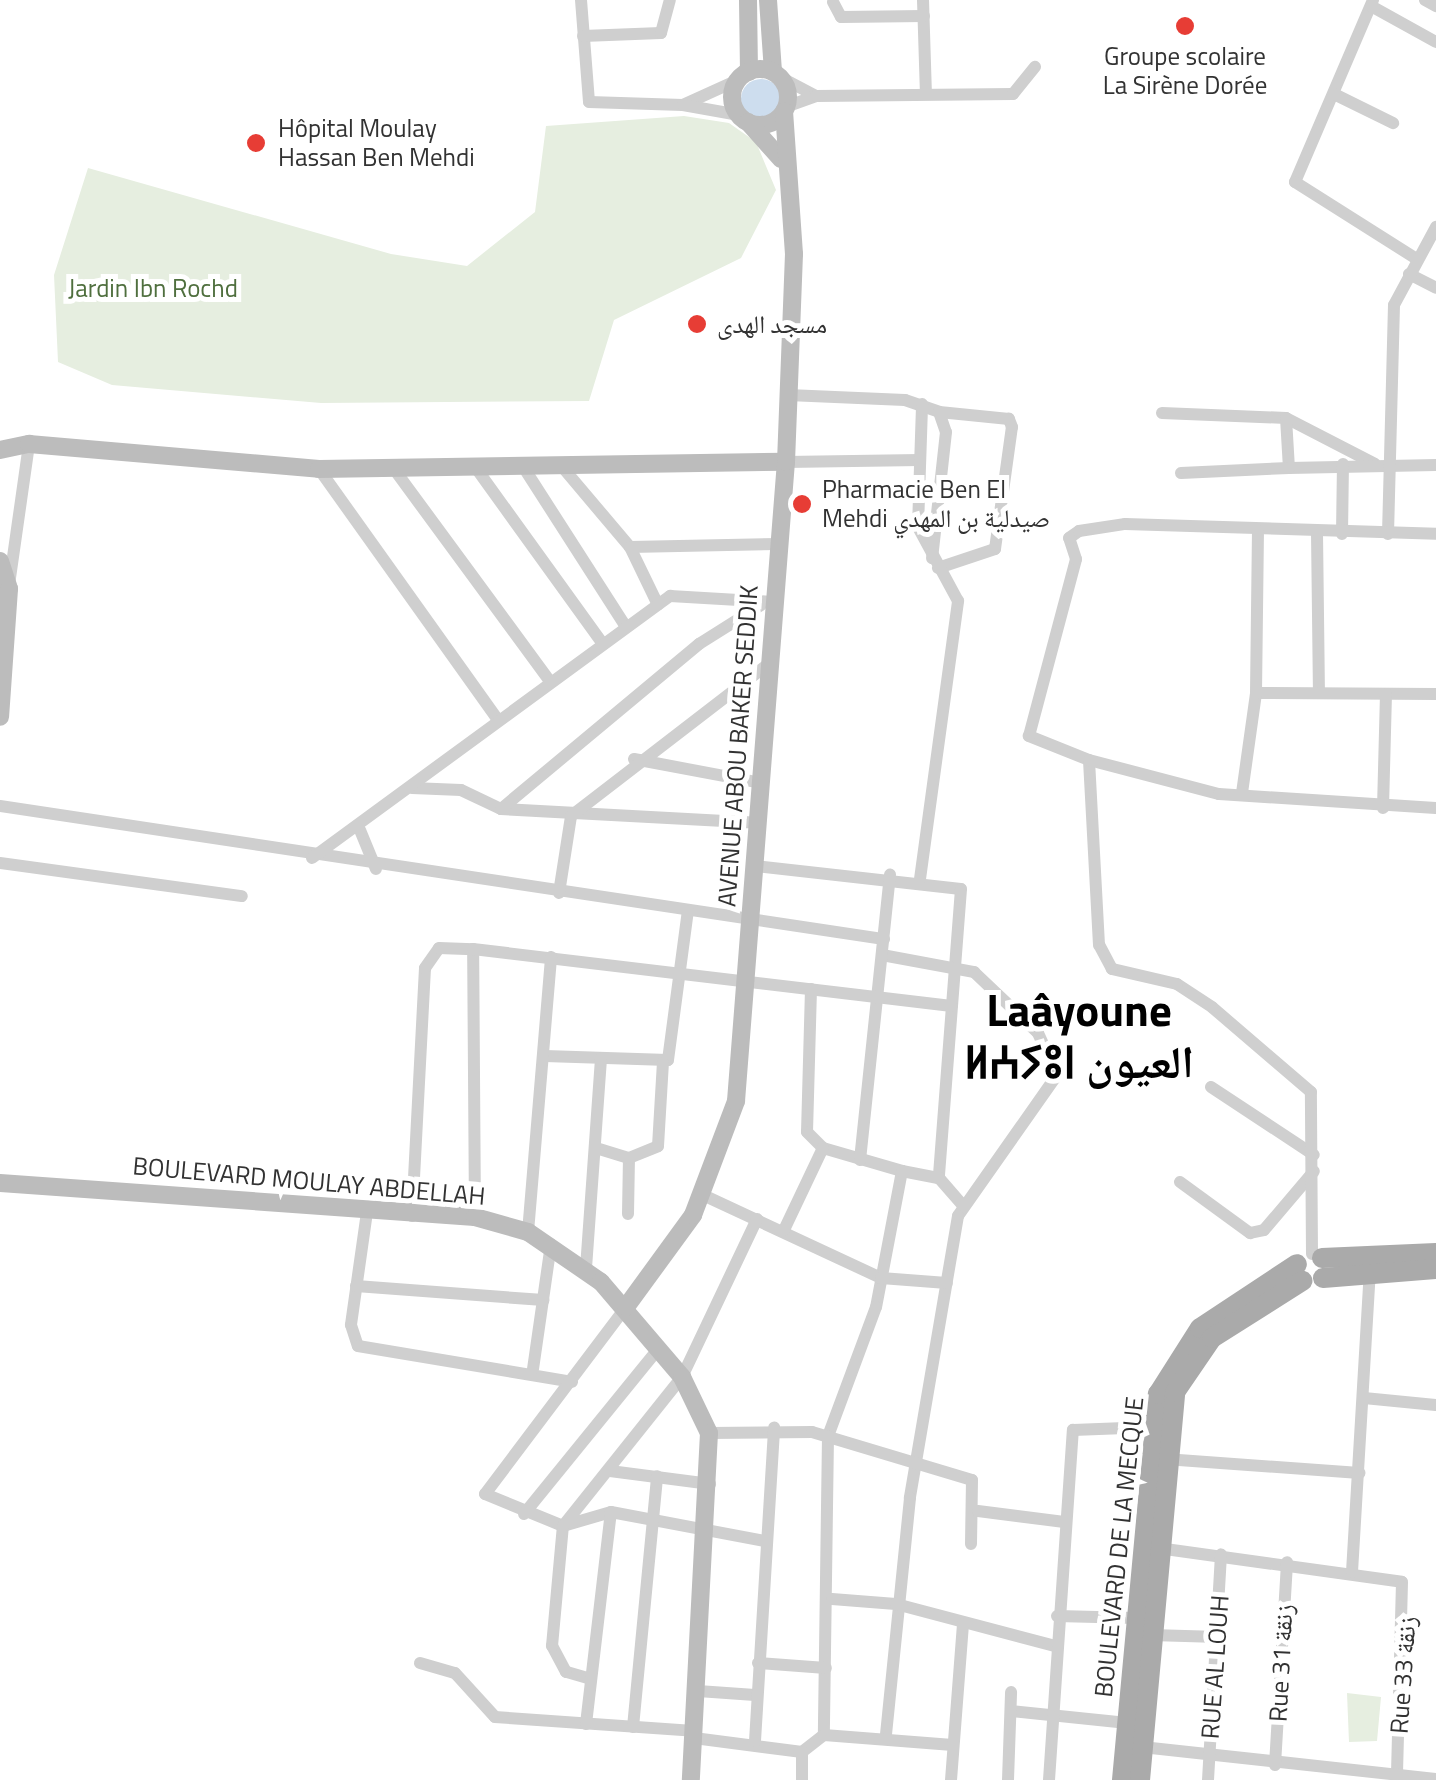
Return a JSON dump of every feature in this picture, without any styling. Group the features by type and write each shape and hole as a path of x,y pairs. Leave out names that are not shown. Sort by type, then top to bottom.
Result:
{"main road":[{"path":"748,0 744,119 781,159"},
{"path":"744,76 776,74 768,0"},
{"name":"AVENUE ABOU BAKER SEDDIK","path":"626,1307 703,1195 736,1101 770,663 769,603 786,462 794,254 781,159 785,109 776,74"},
{"path":"744,119 785,109"},
{"path":"0,450 29,444 319,468 564,468 786,462"},
{"path":"0,561 9,589 0,717"},
{"name":"BOULEVARD MOULAY ABDELLAH","path":"0,1182 412,1216 475,1217 528,1232 586,1268 626,1307 682,1377 709,1433 708,1527 690,1780"},
{"name":"BOULEVARD DE LA MECQUE","path":"1122,1780 1152,1427 1164,1379 1189,1339 1236,1298 1311,1267 1436,1253"},
{"name":"BOULEVARD DE LA MECQUE","path":"1140,1780 1164,1460 1175,1392 1200,1350 1311,1267 1370,1273 1436,1269"}],"street":[{"path":"581,0 588,102 683,105 744,119"},
{"path":"582,36 661,33 670,0"},
{"path":"923,0 926,94"},
{"path":"1425,0 1436,6"},
{"path":"833,2 841,17 924,16"},
{"path":"1417,259 1300,190 1296,172 1372,3 1436,42"},
{"path":"785,109 816,96 1013,94 1036,66"},
{"path":"776,74 816,96"},
{"path":"683,105 744,76"},
{"path":"1334,94 1392,123"},
{"path":"1388,534 1392,318 1409,274 1436,227"},
{"path":"1409,274 1436,288"},
{"path":"788,395 922,404 938,412 1008,419 1012,427 995,549 935,564"},
{"path":"920,878 958,602 935,564 916,511 922,404"},
{"path":"935,564 946,432 938,412"},
{"path":"1162,412 1286,418 1375,464"},
{"path":"1286,418 1288,468"},
{"path":"9,589 29,444"},
{"path":"786,462 920,460"},
{"path":"1182,473 1343,464 1436,466"},
{"path":"1342,534 1343,464"},
{"path":"319,468 498,720"},
{"path":"476,468 601,641"},
{"path":"524,468 624,624"},
{"path":"564,468 630,547 658,605"},
{"path":"394,469 550,681"},
{"path":"1436,534 1258,532 1102,524 1069,538 1076,559 1029,736 1089,760 1242,794 1383,808 1436,808"},
{"path":"1242,794 1256,693 1258,532"},
{"path":"1317,533 1319,693"},
{"path":"630,547 778,544"},
{"path":"312,858 360,830 601,641 658,605 733,594 769,603"},
{"path":"501,809 699,644 769,603"},
{"path":"560,892 571,816 634,759 770,663"},
{"path":"1256,693 1436,694"},
{"path":"1383,808 1386,694"},
{"path":"634,759 761,783"},
{"path":"1089,760 1092,886 1112,969 1178,984 1308,1088 1314,1156 1311,1267"},
{"path":"402,794 417,786 462,790 501,809 571,816 758,823"},
{"path":"0,806 376,869 884,938"},
{"path":"360,830 376,869"},
{"path":"0,863 242,896"},
{"path":"755,866 920,878 961,889 939,1178"},
{"path":"860,1160 890,875"},
{"path":"596,1148 629,1158 658,1146 663,1062 681,974 688,911"},
{"path":"412,1216 425,968 438,948 551,957 745,984 952,1006"},
{"path":"473,949 475,1217"},
{"path":"882,955 955,964 1022,1014 1057,1075 962,1204 896,1604 886,1736"},
{"path":"528,1232 551,957"},
{"path":"810,990 803,1122 823,1148 939,1178 962,1204"},
{"path":"545,1056 663,1062"},
{"path":"586,1268 601,1059"},
{"path":"1211,1087 1314,1156"},
{"path":"784,1230 823,1148"},
{"path":"628,1214 629,1158"},
{"path":"824,1735 832,1599 828,1436 881,1278 902,1171"},
{"path":"1180,1182 1250,1234 1264,1230 1314,1171"},
{"path":"703,1195 881,1278 947,1283"},
{"path":"367,1212 351,1331 364,1349 532,1369 572,1382"},
{"path":"591,1678 566,1672 552,1646 563,1526 682,1377 757,1219"},
{"path":"532,1369 552,1244"},
{"path":"1352,1572 1370,1273"},
{"path":"356,1286 543,1300"},
{"path":"626,1307 572,1382 486,1488 524,1514 563,1526 611,1512 765,1540"},
{"path":"524,1514 659,1348"},
{"path":"1364,1398 1436,1405"},
{"path":"1049,1780 1050,1712 1074,1430 1152,1427"},
{"path":"754,1741 774,1428"},
{"path":"709,1433 774,1428 828,1436 972,1480 978,1511 971,1544"},
{"path":"1164,1460 1359,1473"},
{"path":"610,1471 710,1484"},
{"path":"634,1727 657,1476"},
{"path":"978,1511 1064,1522"},
{"path":"586,1724 611,1512"},
{"name":"Rue 33 زنقة","path":"1158,1548 1396,1578 1407,1593 1397,1773"},
{"name":"RUE AL LOUH","path":"1208,1780 1220,1638 1221,1554"},
{"name":"Rue 31 زنقة","path":"1275,1765 1286,1562"},
{"path":"832,1599 896,1604 1056,1646"},
{"path":"1057,1616 1136,1618"},
{"path":"950,1780 962,1624"},
{"path":"1151,1635 1220,1638"},
{"path":"420,1663 455,1674 488,1714 754,1741 802,1752"},
{"path":"758,1663 826,1668"},
{"path":"698,1690 754,1694"},
{"path":"1008,1780 1011,1692"},
{"path":"1011,1711 1050,1712 1127,1723"},
{"path":"802,1752 824,1735 886,1736 954,1745"},
{"path":"1142,1748 1210,1752 1245,1762 1338,1775 1397,1773 1426,1778"},
{"path":"802,1752 802,1780"},
{"path":"1243,1780 1245,1762"}],"green space":[{"name":"Jardin Ibn Rochd","path":"684,116 729,123 756,142 776,190 741,258 614,320 589,401 321,403 112,385 58,362 54,275 88,168 391,254 467,266 535,212 546,126"},
{"path":"1347,1693 1381,1697 1377,1741 1349,1742"}],"water":[{"path":"761,79 775,85 781,99 775,113 761,119 747,113 741,99 747,85"}],"place":[{"name":"Groupe scolaire La Sirène Dorée","path":"1185,26"},
{"name":"Hôpital Moulay Hassan Ben Mehdi","path":"256,143"},
{"name":"مسجد الهدى","path":"697,324"},
{"name":"Pharmacie Ben El Mehdi صيدلية بن المهدي","path":"802,504"}],"district":[{"name":"Laâyoune ⵍⵄⵢⵓⵏ العيون","path":"1079,1036"}]}
